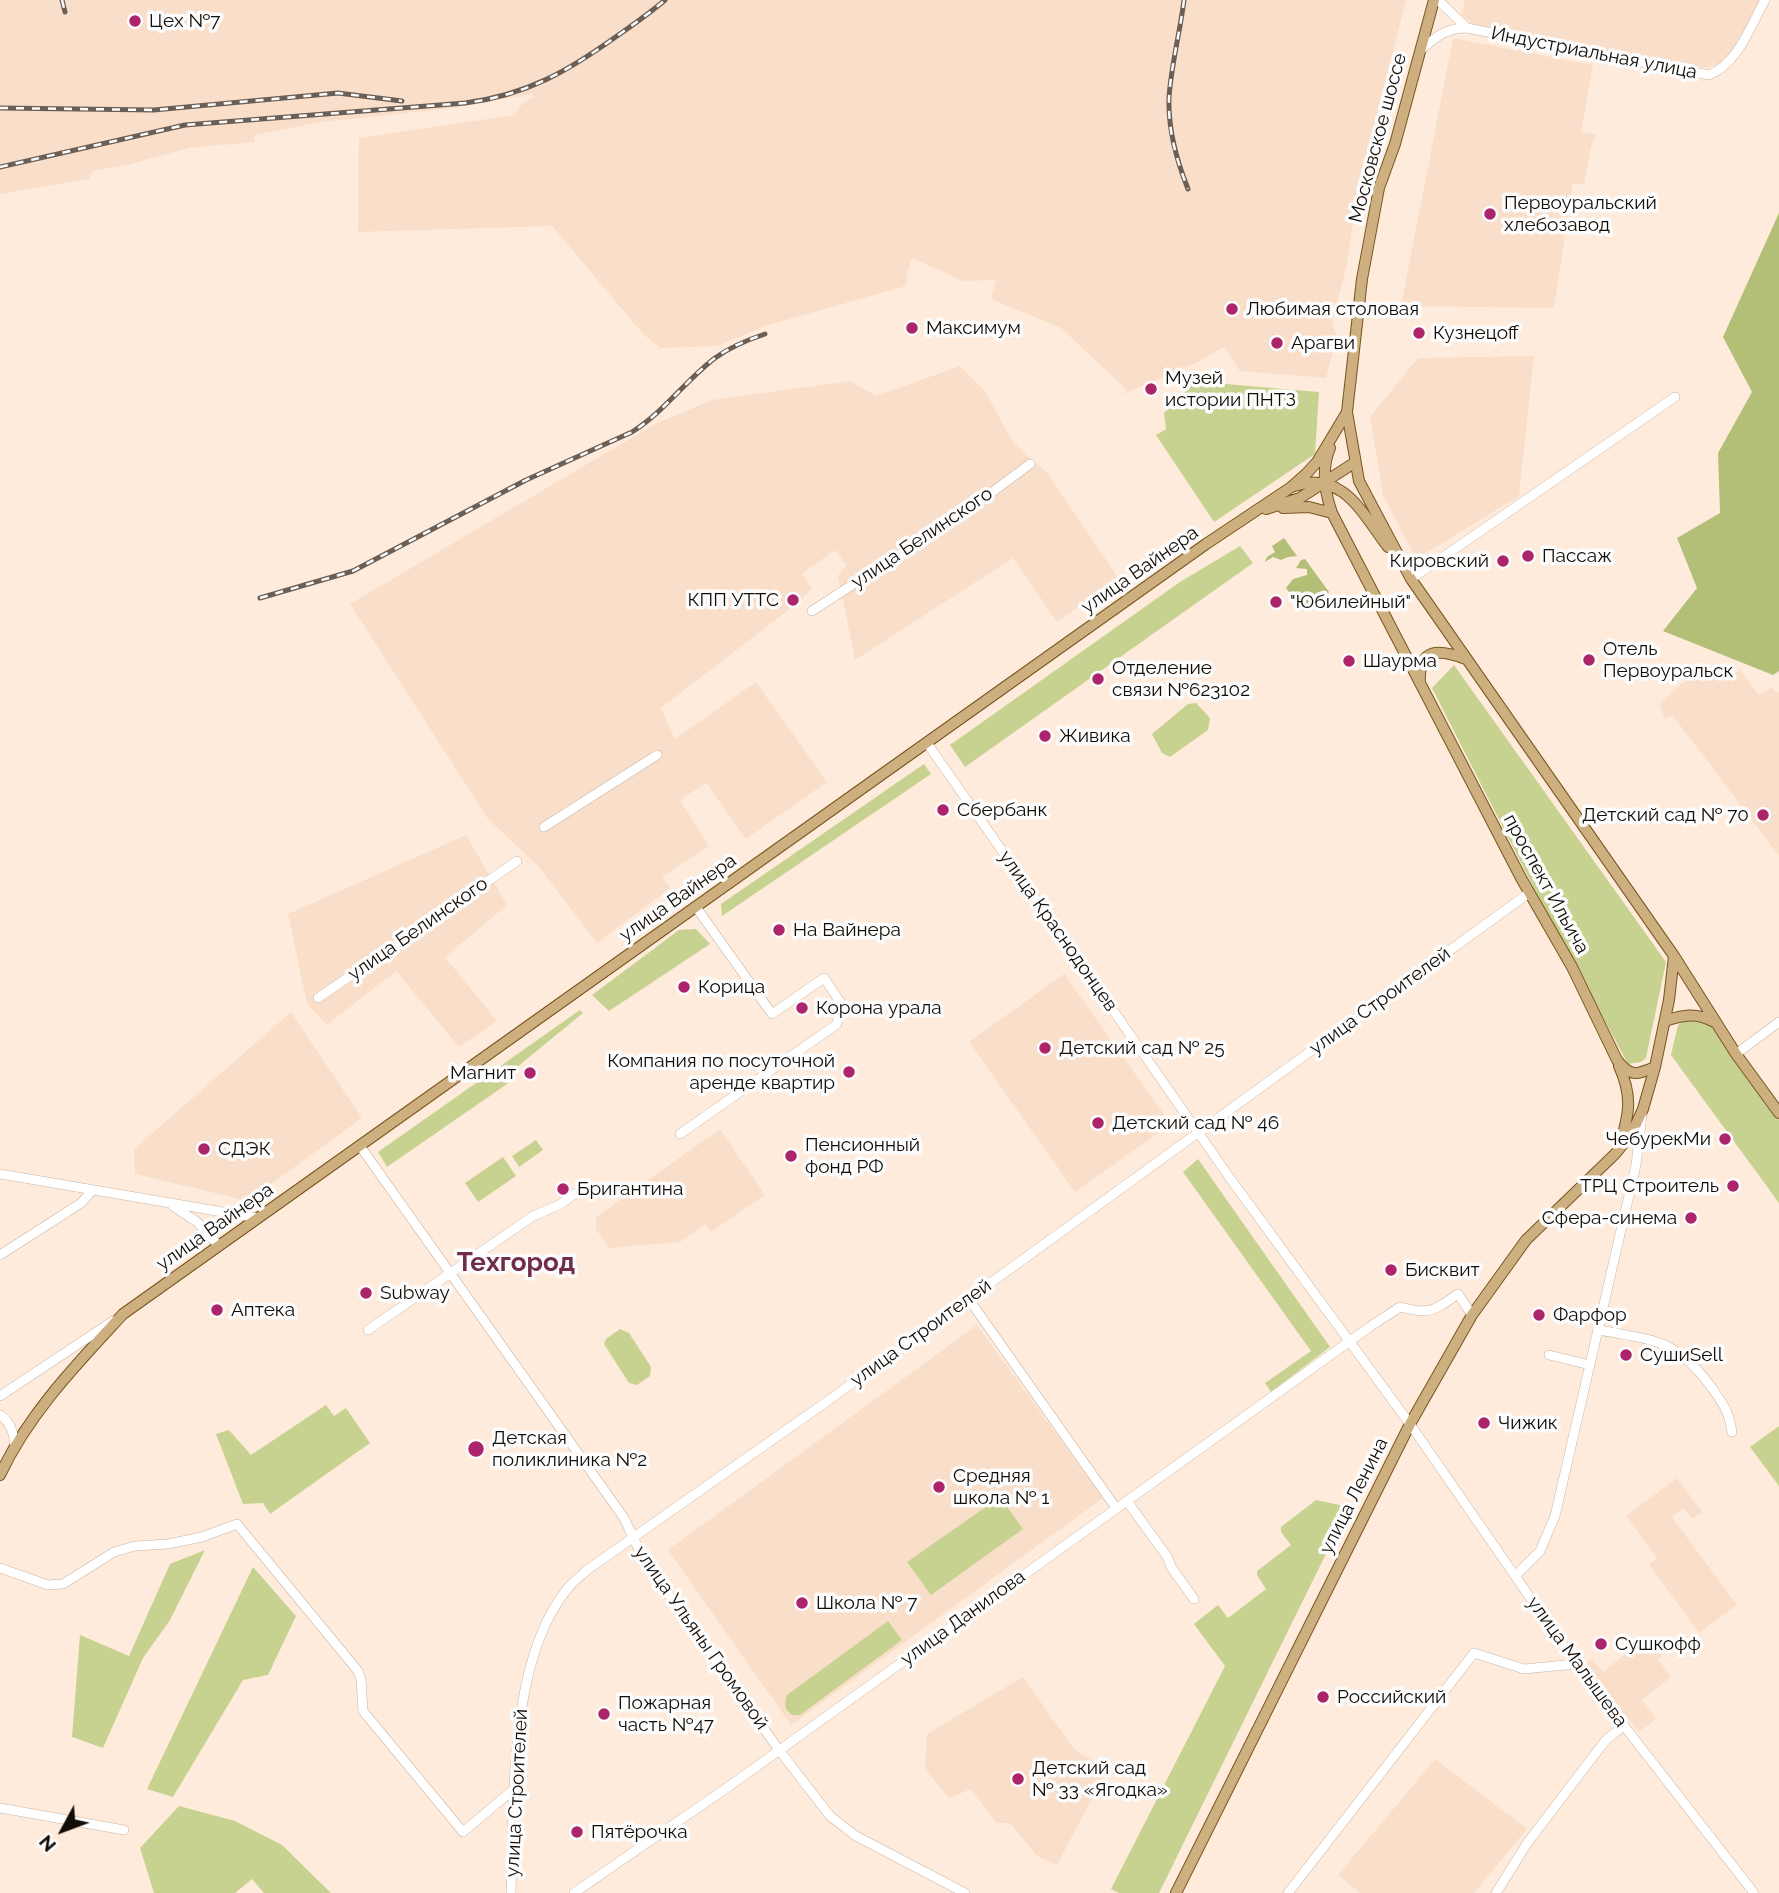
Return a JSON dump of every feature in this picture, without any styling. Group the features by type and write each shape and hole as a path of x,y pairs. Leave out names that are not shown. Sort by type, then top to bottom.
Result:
{"main road":[{"name":"Московское шоссе","path":"1347,412 1362,279 1379,188 1395,144 1436,0"},
{"path":"1347,412 1359,481 1404,568 1674,956 1736,1054 1779,1113"},
{"name":"проспект Ильича","path":"1347,412 1328,453 1325,482 1332,513 1529,893 1572,967 1617,1060"},
{"name":"улица Вайнера","path":"0,1475 15,1445 45,1400 123,1314 1290,488 1317,462 1347,412"},
{"name":"улица Вайнера","path":"1253,513 1300,498 1354,463"},
{"path":"1290,488 1307,482 1325,482 1347,494 1404,568"},
{"path":"1268,508 1309,507 1332,513"},
{"path":"1420,685 1419,673 1424,660 1432,652 1446,651 1466,659"},
{"name":"улица Ленина","path":"1176,1893 1410,1424 1472,1315 1526,1240 1618,1151 1632,1133 1643,1109 1655,1067 1674,956"},
{"path":"1665,1021 1685,1014 1703,1016 1716,1023"},
{"path":"1617,1060 1624,1070 1631,1073 1655,1067"},
{"path":"1617,1060 1628,1087 1629,1097 1627,1121 1618,1151"}],"street":[{"path":"1436,0 1467,28"},
{"name":"Индустриальная улица","path":"1467,28 1709,75 1721,71 1731,60 1765,0"},
{"path":"1421,50 1437,35 1453,28 1467,28"},
{"path":"1411,579 1675,397"},
{"name":"улица Белинского","path":"812,611 975,505 1030,464"},
{"name":"улица Краснодонцев","path":"927,743 1198,1131 1410,1424"},
{"path":"544,827 657,755"},
{"name":"улица Белинского","path":"318,998 517,861"},
{"name":"улица Строителей","path":"511,1893 519,1717 529,1671 543,1633 567,1589 587,1570 1529,893"},
{"path":"681,1134 837,1024 841,1003 824,978 772,1014 695,907"},
{"path":"1736,1054 1779,1022"},
{"name":"улица Ленина","path":"1515,1576 1540,1551 1555,1516 1636,1165 1643,1109"},
{"name":"улица Ульяны Громовой","path":"360,1146 624,1518 644,1560 779,1750 830,1816 843,1829 965,1893"},
{"path":"0,1174 258,1219"},
{"path":"0,1255 80,1203 93,1190"},
{"path":"368,1330 533,1216 559,1205 576,1193"},
{"path":"169,1203 197,1222 219,1246"},
{"name":"улица Данилова","path":"574,1893 608,1872 1400,1307 1422,1313 1438,1308 1458,1294 1472,1315"},
{"path":"968,1298 1116,1508"},
{"name":"улица Вайнера","path":"0,1396 123,1314"},
{"path":"1599,1330 1660,1342 1687,1358 1729,1412 1732,1432"},
{"path":"1549,1355 1590,1365"},
{"path":"0,1415 8,1420 13,1430 15,1445"},
{"name":"улица Малышева","path":"1410,1424 1576,1664 1754,1893"},
{"path":"1127,1501 1194,1599"},
{"path":"0,1568 48,1584 63,1584 114,1552 135,1546 168,1544 202,1537 237,1524 358,1671 363,1711 463,1832 514,1789"},
{"path":"1288,1893 1474,1653 1524,1669 1576,1664"},
{"path":"1496,1893 1528,1842 1605,1741 1624,1725"},
{"path":"0,1808 124,1830"}],"shaded area":[{"path":"0,0 1406,0 1357,193 1347,264 1332,324 1337,335 1326,378 1240,371 1224,347 1194,364 1120,395 1127,390 1061,328 991,299 996,280 963,281 912,258 906,286 765,326 718,346 660,348 643,334 552,226 358,232 359,138 514,115 522,104 534,97 533,94 452,108 316,123 254,135 255,142 189,148 93,171 89,179 0,194"},
{"path":"1465,0 1764,0 1724,62 1707,68 1594,51 1479,28 1461,15"},
{"name":"Первоуральский хлебозавод","path":"1453,38 1593,65 1581,132 1596,134 1584,185 1573,183 1554,308 1401,306"},
{"path":"1534,356 1519,496 1416,559 1383,495 1370,417 1418,358"},
{"path":"960,366 985,391 1012,441 1048,474 1119,579 1057,622 1013,558 855,660 838,576 846,565 835,550 802,574 812,589 800,601 661,708 675,739 756,682 827,782 746,839 706,783 680,800 709,846 662,877 670,888 597,943 539,867 488,819 350,604 655,424 712,400 850,381 876,396"},
{"path":"1705,663 1715,679 1722,674 1727,680 1740,670 1759,695 1772,687 1779,692 1779,856 1673,716 1664,719 1660,703"},
{"path":"466,835 507,905 445,957 497,1021 459,1047 396,971 327,1025 307,1004 288,914"},
{"path":"1064,974 1171,1124 1075,1192 969,1042"},
{"path":"291,1012 362,1118 248,1201 135,1174 134,1149"},
{"path":"720,1129 765,1195 711,1232 705,1224 680,1242 609,1248 596,1229 596,1217"},
{"name":"Средняя школа № 1","path":"977,1325 1103,1498 791,1725 668,1550"},
{"path":"1677,1478 1702,1512 1692,1519 1684,1508 1672,1517 1737,1605 1699,1633 1649,1564 1657,1558 1626,1516"},
{"path":"1648,1636 1663,1654 1658,1659 1671,1677 1642,1700 1656,1719 1639,1732 1585,1665 1592,1659 1603,1672"},
{"name":"Детский сад № 33 «Ягодка»","path":"1023,1677 1074,1749 1107,1770 1057,1865 1037,1856 1010,1823 996,1823 971,1789 949,1798 925,1769 927,1734"},
{"path":"1435,1759 1527,1829 1474,1893 1360,1893 1338,1875"}],"green space":[{"path":"1779,213 1779,671 1773,675 1663,631 1697,588 1677,538 1720,513 1718,453 1752,392 1723,337"},
{"path":"1211,371 1226,384 1319,392 1315,454 1214,522 1156,435 1166,429 1164,413 1193,384"},
{"path":"1284,538 1297,556 1281,560 1273,557 1265,562 1267,557 1275,552 1272,546"},
{"path":"1240,546 1253,563 965,767 950,745 1180,582"},
{"path":"1305,559 1329,592 1325,599 1304,611 1300,610 1302,601 1295,600 1286,588 1293,579 1307,575 1307,569 1296,568 1301,560"},
{"path":"1454,665 1666,962 1646,1058 1641,1062 1628,1064 1540,900 1432,688"},
{"path":"1196,703 1210,718 1208,730 1170,757 1162,753 1152,734 1188,704"},
{"path":"924,764 931,774 722,916 721,904"},
{"path":"696,929 710,944 609,1011 592,995 679,930"},
{"path":"580,1010 583,1013 511,1072 507,1084 387,1167 378,1152"},
{"path":"1687,1019 1712,1027 1779,1120 1779,1203 1671,1055 1678,1025"},
{"path":"536,1140 543,1150 519,1167 512,1156"},
{"path":"503,1157 516,1176 478,1202 465,1183"},
{"path":"1198,1159 1330,1347 1271,1392 1265,1383 1311,1351 1183,1172"},
{"path":"620,1329 629,1333 651,1367 650,1376 637,1385 629,1383 604,1344 606,1339"},
{"path":"326,1405 334,1416 346,1408 370,1443 270,1514 263,1503 243,1504 216,1434 229,1430 251,1455"},
{"path":"1779,1426 1779,1486 1750,1447"},
{"path":"1000,1497 1023,1529 931,1595 907,1562"},
{"path":"1316,1500 1349,1507 1159,1893 1119,1893 1111,1889 1225,1666 1194,1624 1218,1605 1228,1618 1266,1589 1257,1571 1291,1545 1281,1532 1281,1527"},
{"path":"205,1550 170,1620 143,1658 103,1748 72,1737 80,1635 129,1656 170,1564"},
{"path":"253,1567 296,1616 268,1675 243,1680 173,1797 147,1789"},
{"path":"888,1621 902,1640 800,1715 792,1715 787,1711 787,1695"},
{"path":"179,1806 235,1821 282,1845 331,1893 264,1893 252,1879 235,1893 154,1893 140,1848"}],"railway":[{"path":"62,0 65,12"},
{"path":"0,167 185,125 465,103 508,94 546,80 581,60 665,0"},
{"path":"1184,0 1169,110 1174,144 1188,189"},
{"path":"0,108 154,110 338,93 402,101"},
{"path":"260,598 353,571 526,480 632,432 715,358 739,344 765,334"}],"place":[{"name":"Цех №7","path":"135,21"},
{"name":"Первоуральский хлебозавод","path":"1490,214"},
{"name":"Любимая столовая","path":"1232,309"},
{"name":"Максимум","path":"912,328"},
{"name":"Кузнецoff","path":"1419,333"},
{"name":"Арагви","path":"1277,343"},
{"name":"Музей истории ПНТЗ","path":"1151,389"},
{"name":"Пассаж","path":"1528,556"},
{"name":"Кировский","path":"1503,561"},
{"name":"КПП УТТС","path":"793,600"},
{"name":"\"Юбилейный\"","path":"1276,602"},
{"name":"Отель Первоуральск","path":"1589,660"},
{"name":"Шаурма","path":"1349,661"},
{"name":"Отделение связи №623102","path":"1098,679"},
{"name":"Живика","path":"1045,736"},
{"name":"Сбербанк","path":"943,810"},
{"name":"Детский сад № 70","path":"1763,815"},
{"name":"На Вайнера","path":"779,930"},
{"name":"Корица","path":"684,987"},
{"name":"Корона урала","path":"802,1008"},
{"name":"Детский сад № 25","path":"1045,1048"},
{"name":"Компания по посуточной аренде квартир","path":"849,1072"},
{"name":"Магнит","path":"530,1073"},
{"name":"Детский сад № 46","path":"1098,1123"},
{"name":"ЧебурекМи","path":"1725,1139"},
{"name":"СДЭК","path":"204,1149"},
{"name":"Пенсионный фонд РФ","path":"791,1156"},
{"name":"ТРЦ Строитель","path":"1733,1186"},
{"name":"Бригантина","path":"563,1189"},
{"name":"Сфера-синема","path":"1691,1218"},
{"name":"Бисквит","path":"1391,1270"},
{"name":"Subway","path":"366,1293"},
{"name":"Аптека","path":"217,1310"},
{"name":"Фарфор","path":"1539,1315"},
{"name":"СушиSell","path":"1626,1355"},
{"name":"Чижик","path":"1484,1423"},
{"name":"Детская поликлиника №2","path":"476,1449"},
{"name":"Средняя школа № 1","path":"939,1487"},
{"name":"Школа № 7","path":"802,1603"},
{"name":"Сушкофф","path":"1601,1644"},
{"name":"Российский","path":"1323,1697"},
{"name":"Пожарная часть №47","path":"604,1714"},
{"name":"Детский сад № 33 «Ягодка»","path":"1018,1779"},
{"name":"Пятёрочка","path":"577,1832"}],"district":[{"name":"Техгород","path":"516,1263"}]}
